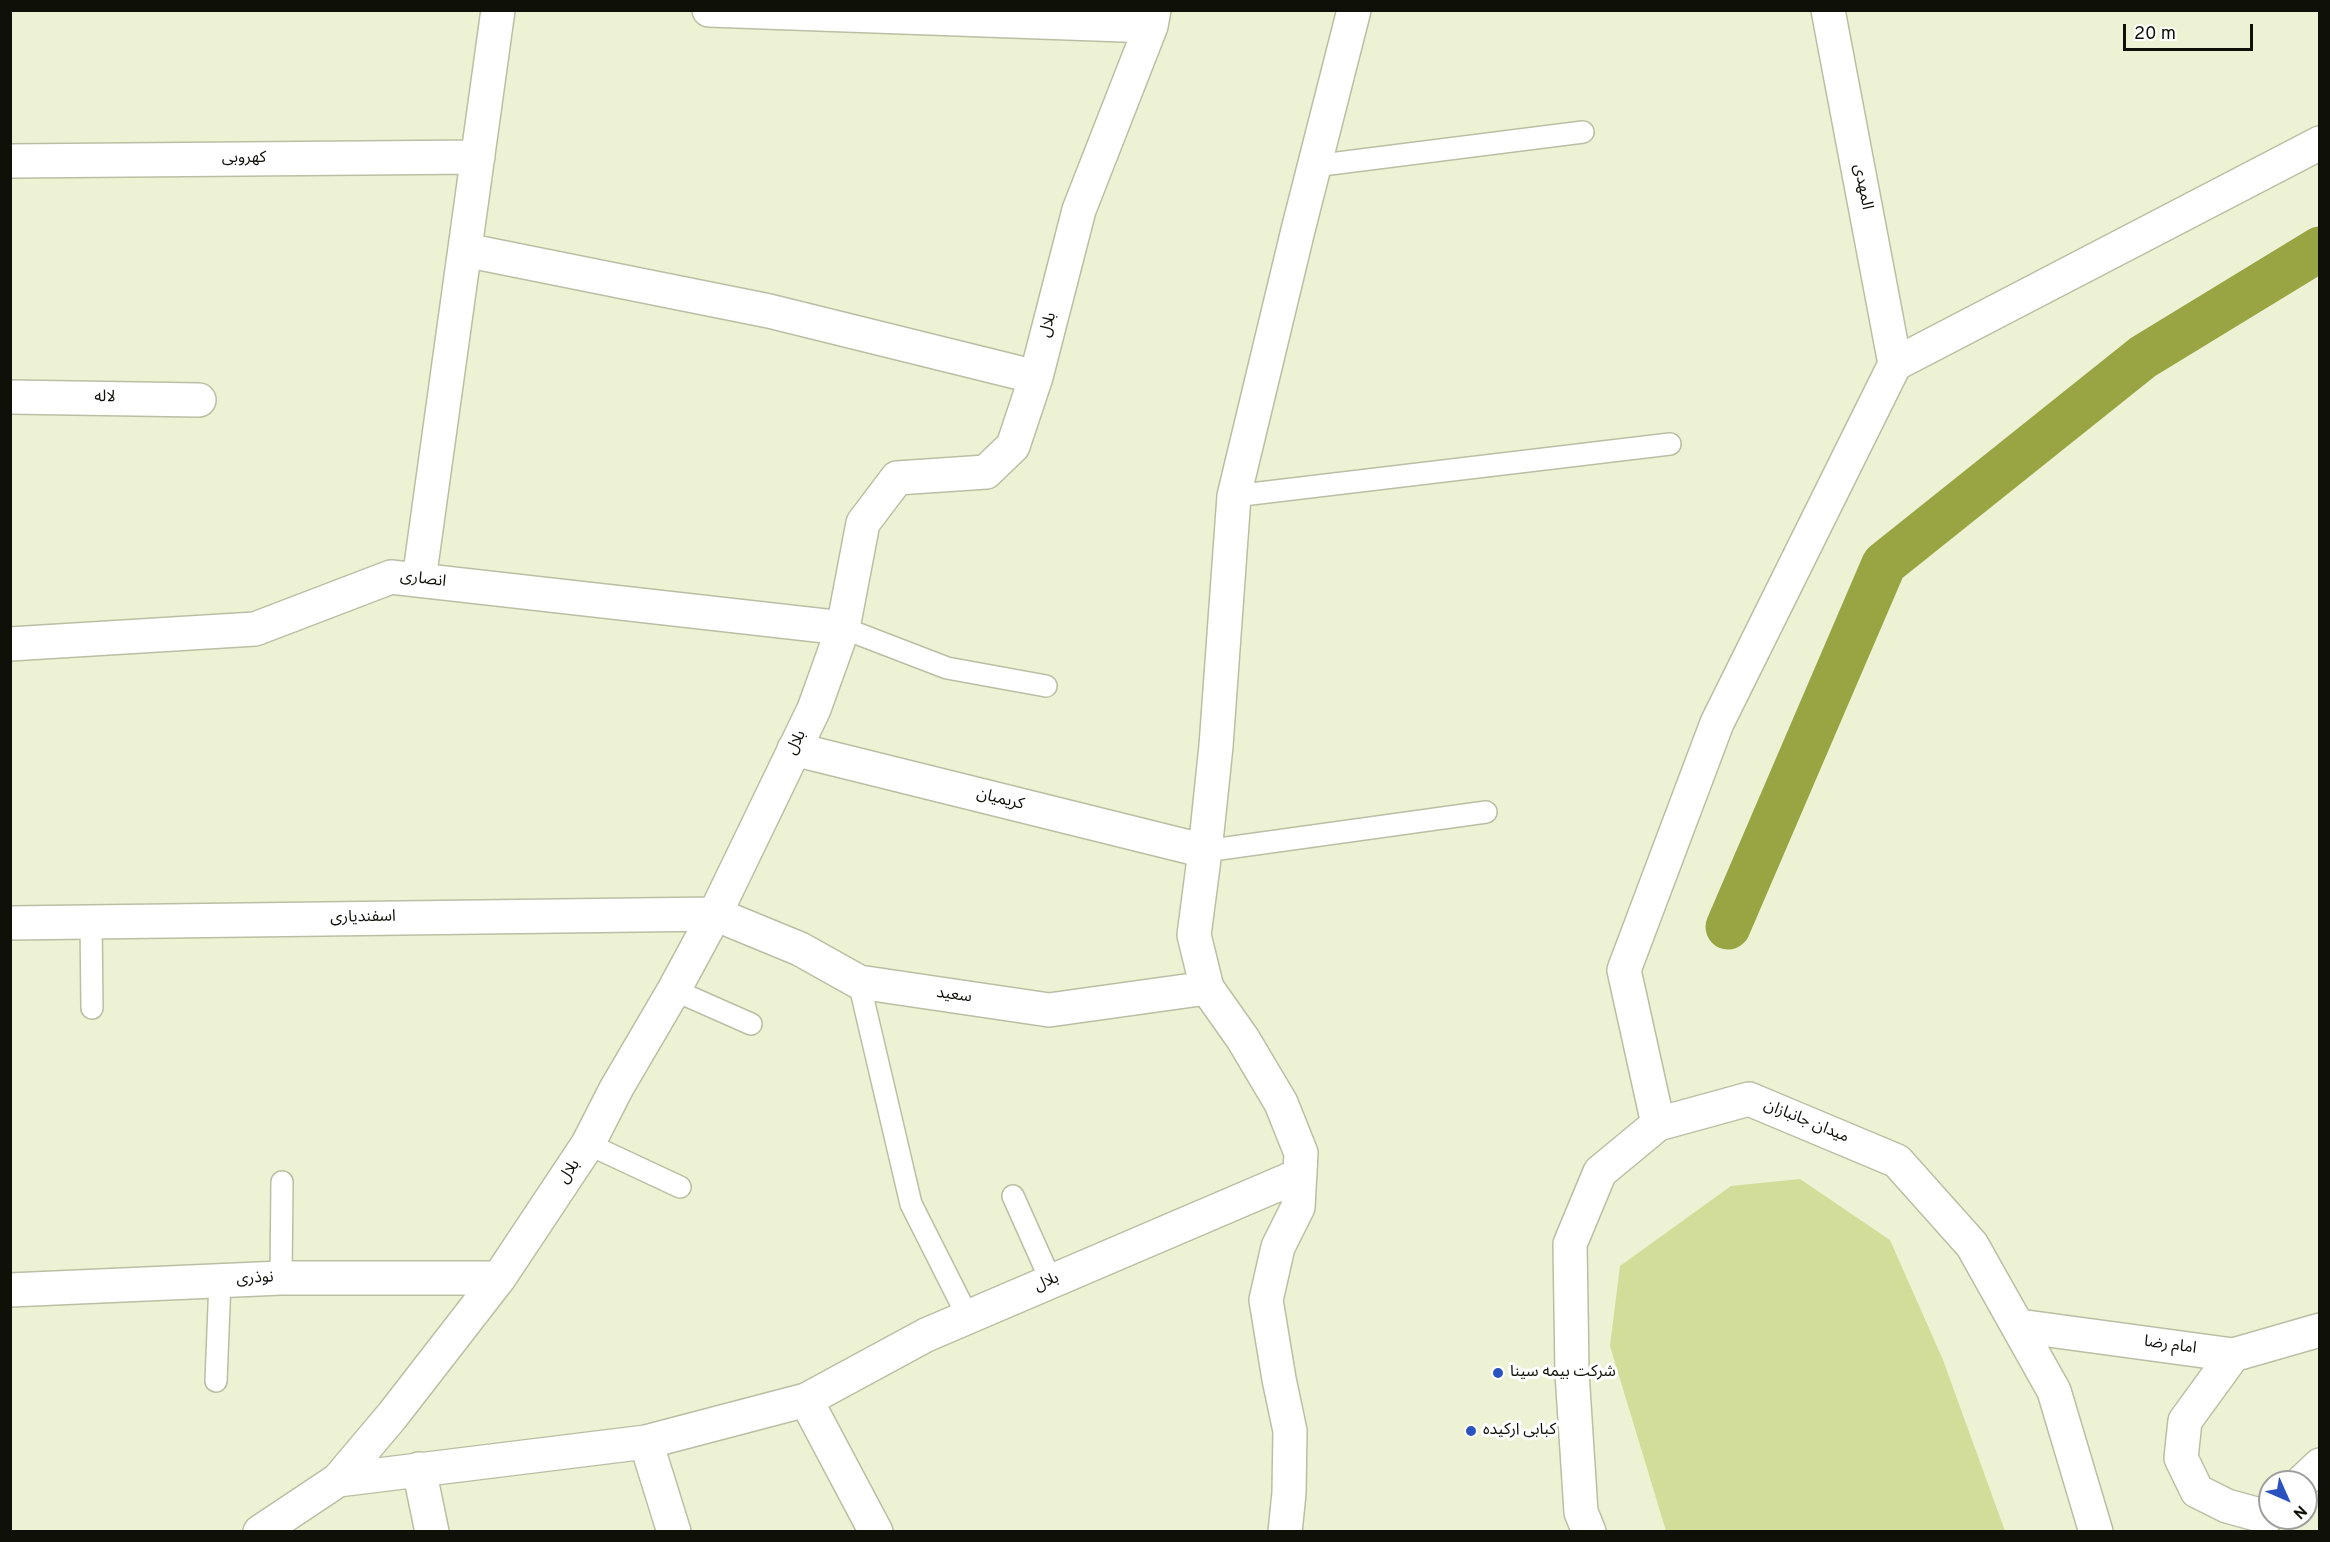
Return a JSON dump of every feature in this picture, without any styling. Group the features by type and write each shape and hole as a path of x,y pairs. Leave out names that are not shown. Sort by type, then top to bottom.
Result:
{"street":[{"path":"419,580 498,10"},
{"path":"709,10 1152,18"},
{"path":"1285,1532 1289,1492 1290,1431 1266,1300 1278,1247 1298,1207 1301,1153 1281,1103 1243,1039 1207,988 1194,935 1216,746 1234,496 1354,10"},
{"name":"المهدی","path":"1828,10 1895,364"},
{"name":"بلال","path":"260,1532 338,1480 392,1416 499,1278 588,1144 616,1089 715,914 814,709 843,628 863,523 897,478 986,472 1013,446 1036,376 1079,210 1152,18"},
{"path":"1658,1124 1624,970 1717,723 1895,364 2319,143"},
{"name":"کهروبی","path":"10,161 478,158"},
{"path":"465,250 768,311 1036,376"},
{"name":"لاله","path":"10,397 199,400"},
{"name":"انصاری","path":"10,644 255,629 391,577 843,628"},
{"name":"کریمیان","path":"794,749 1205,851"},
{"name":"اسفندیاری","path":"10,923 715,914"},
{"name":"سعید","path":"715,914 800,949 859,982 1049,1010 1207,988"},
{"name":"میدان جانبازان","path":"1589,1531 1581,1512 1572,1373 1570,1244 1600,1172 1658,1124 1749,1099 1897,1161 1972,1245 2054,1391 2096,1532"},
{"name":"بلال","path":"338,1480 419,1468 646,1442 806,1400 926,1335 1300,1175"},
{"name":"نوذری","path":"10,1290 281,1278 499,1278"},
{"name":"امام رضا","path":"2019,1326 2233,1355 2319,1330"},
{"path":"2233,1355 2185,1421 2181,1458 2197,1491 2258,1519"},
{"path":"806,1400 876,1532"},
{"path":"646,1442 674,1532"},
{"path":"419,1468 432,1532"}],"lane":[{"path":"1314,166 1583,132"},
{"path":"1234,496 1670,444"},
{"path":"843,628 947,668 1046,686"},
{"path":"1205,851 1486,812"},
{"path":"91,921 92,1008"},
{"path":"859,982 911,1204 968,1317"},
{"path":"674,990 751,1024"},
{"path":"588,1144 680,1187"},
{"path":"281,1278 282,1182"},
{"path":"1013,1196 1051,1281"},
{"path":"216,1381 220,1281"}],"green space":[{"path":"1800,1179 1890,1240 1943,1360 2005,1531 1666,1531 1610,1346 1620,1266 1731,1186"}],"waterway":[{"path":"1728,927 1884,564 2143,357 2320,249"}],"place":[{"name":"شرکت بیمه سینا","path":"1498,1373"},
{"name":"کبابی ارکیده","path":"1471,1431"}]}
